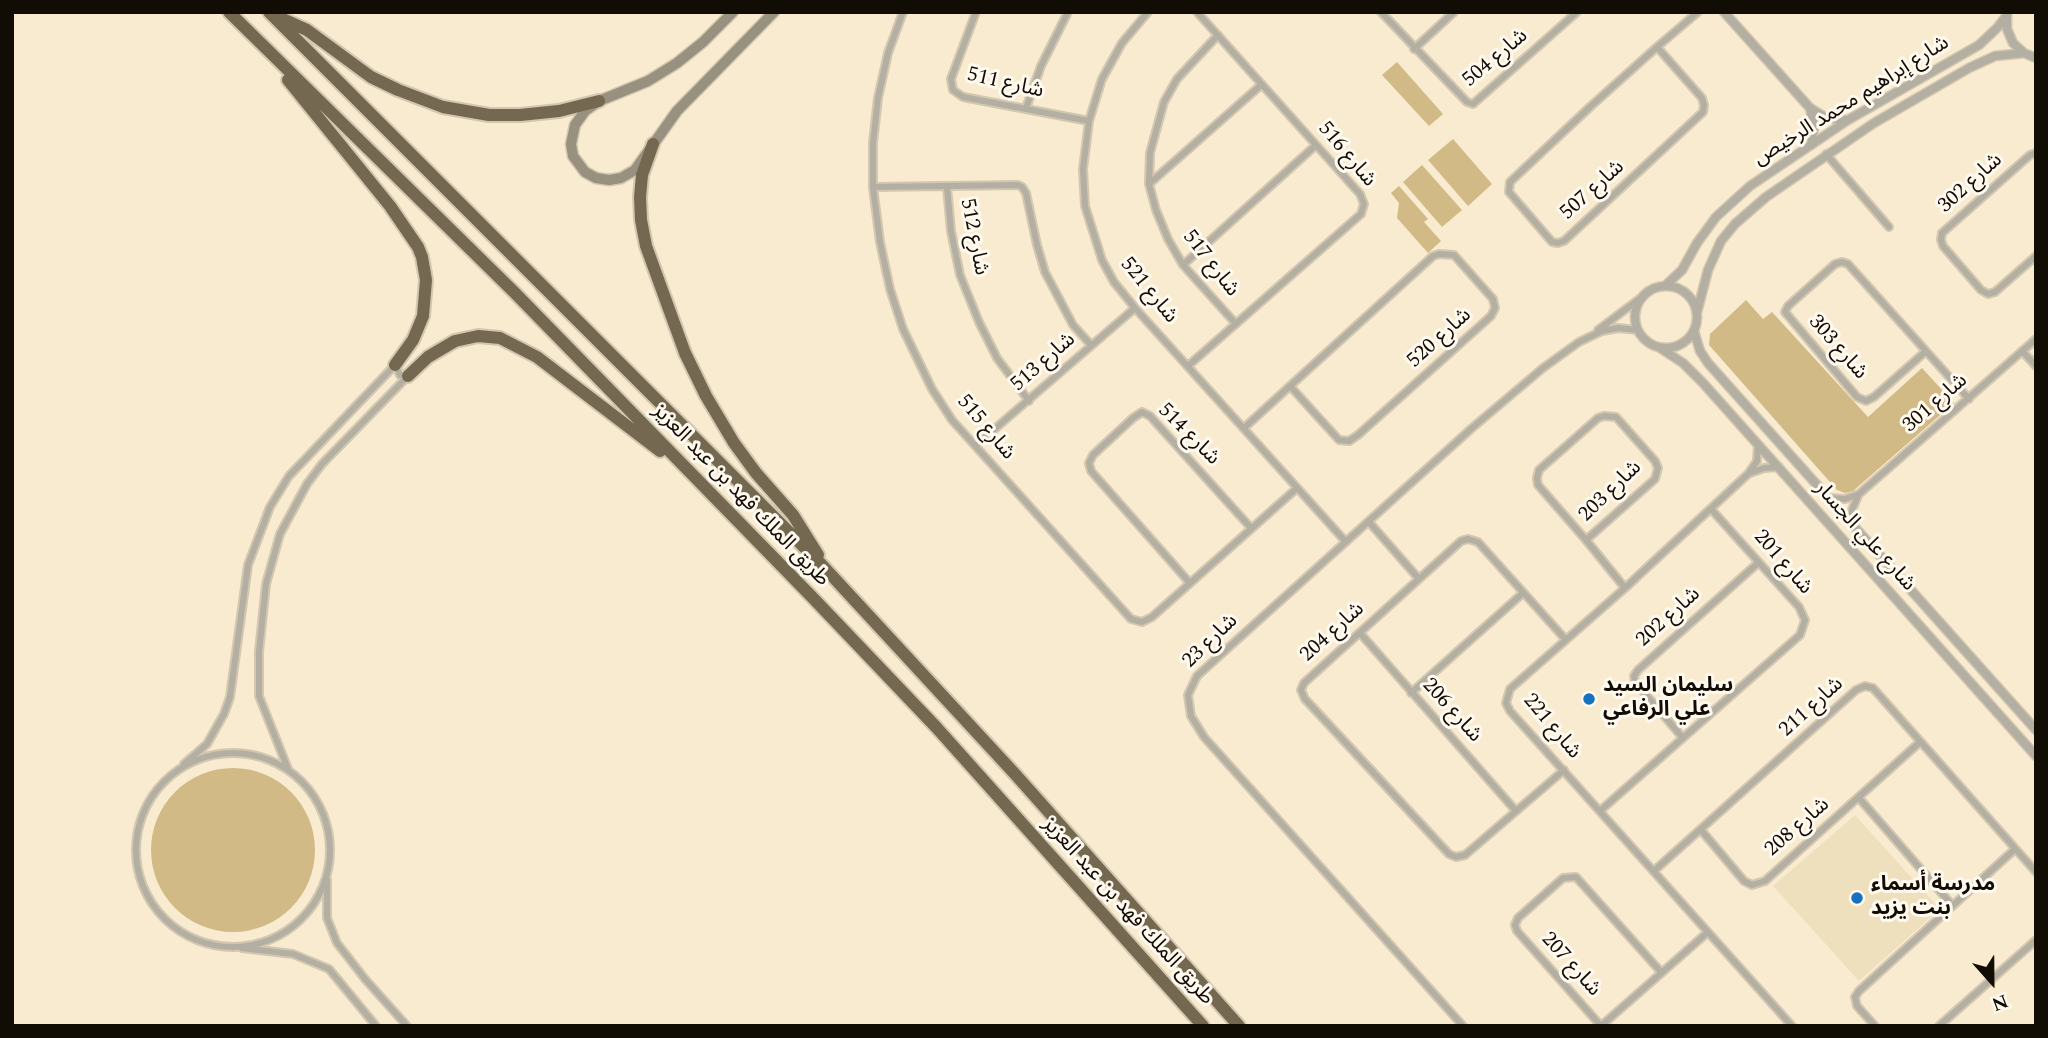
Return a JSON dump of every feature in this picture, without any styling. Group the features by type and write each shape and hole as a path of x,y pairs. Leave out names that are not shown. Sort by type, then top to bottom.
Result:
{"highway":[{"name":"طريق الملك فهد بن عبد العزيز","path":"229,12 515,293 936,727 1203,1026"},
{"name":"طريق الملك فهد بن عبد العزيز","path":"270,14 822,565 1016,774 1239,1026"},
{"path":"270,14 307,30 378,80 443,107 482,114 520,115 559,111 599,101"},
{"path":"250,33 390,205 418,247 426,280 424,316 413,340 395,365"},
{"path":"653,144 642,175 641,220 646,246 685,353 706,396 734,443 801,526 822,565"},
{"path":"408,376 443,347 468,337 488,336 511,342 537,357 694,477"}],"main road":[{"path":"733,12 703,42 670,67 632,89 599,101 580,118 571,137 573,156 585,172 602,180 621,178 638,166 677,111 774,12"}],"street":[{"name":"شارع 515","path":"903,12 888,53 878,98 873,143 873,187 884,265 903,329 932,389 952,420 1131,619 1142,622 1152,617 1296,489"},
{"name":"شارع 511","path":"976,12 951,79 953,90 963,97 1089,121"},
{"path":"1026,108 1041,66 1068,12"},
{"name":"شارع 521","path":"1148,12 1122,43 1102,79 1089,121 1083,169 1086,206 1102,260 1114,282 1135,308 1346,542"},
{"name":"شارع 516","path":"1189,365 1361,214 1364,204 1360,194 1197,12"},
{"name":"شارع 504","path":"1381,12 1414,49 1467,102 1473,104 1577,12"},
{"path":"1414,49 1454,12"},
{"name":"شارع 507","path":"1657,47 1702,98 1702,116 1564,241 1552,242 1509,192 1508,185 1591,106 1657,47 1698,12"},
{"path":"1724,12 1810,108 1826,118 1848,120"},
{"path":"2007,14 2010,36 2024,53 2036,58"},
{"name":"شارع إبراهيم محمد الرخيص","path":"1665,286 1682,270 1706,230 1728,205 1755,182 1848,120 1979,44 1997,28 2007,14"},
{"name":"شارع 517","path":"1217,35 1177,79 1164,102 1150,153 1150,184 1156,211 1168,239 1184,265 1236,324"},
{"name":"شارع إبراهيم محمد الرخيص","path":"1697,312 1708,270 1726,234 1766,197 1826,154 1984,60 2005,54 2024,53"},
{"path":"1150,184 1261,85"},
{"path":"1810,108 1814,127 1811,145"},
{"path":"1184,265 1316,145"},
{"name":"شارع 302","path":"2036,153 2030,155 1942,233 1941,240 1942,246 1988,294 1995,292 2036,256"},
{"path":"1826,154 1889,227"},
{"path":"873,187 947,187"},
{"name":"شارع 512","path":"1029,401 997,358 965,287 951,231 947,187 1022,187 1026,193 1045,272 1073,325 1091,345"},
{"name":"شارع 520","path":"1244,428 1290,386 1433,256 1449,253 1454,255 1493,299 1495,308 1491,316 1349,441 1339,440 1290,386"},
{"name":"شارع 303","path":"1925,352 1866,401 1857,397 1785,312 1788,306 1835,264 1842,261 1848,264 1969,399"},
{"path":"1665,286 1682,290 1689,296 1697,312 1694,331 1680,345 1671,348 1660,348 1645,340 1638,330 1635,313 1642,297 1656,287 1665,286"},
{"name":"شارع 23","path":"1463,1026 1203,737 1191,716 1188,695 1197,676 1472,428 1543,368 1642,297"},
{"name":"شارع 513","path":"976,445 1135,308"},
{"name":"شارع 23","path":"1591,335 1618,328 1638,330"},
{"name":"شارع علي الجسار","path":"1694,331 1708,363 2036,730"},
{"name":"شارع 301","path":"1859,494 2036,339"},
{"name":"شارع علي الجسار","path":"1660,348 1693,372 2036,756"},
{"path":"2022,351 2036,366"},
{"path":"376,1026 329,970 293,954 212,945 193,939 172,926 155,908 143,887 137,863 136,840 142,817 153,796 207,744 224,714 230,697 248,565 270,507 289,475 395,365 400,375 408,376"},
{"path":"288,769 259,696 259,652 266,584 280,534 307,484 333,452 408,376"},
{"name":"شارع 514","path":"1189,582 1091,471 1089,463 1093,455 1133,418 1142,412 1150,416 1251,528"},
{"name":"شارع 203","path":"1586,540 1656,479 1658,468 1655,461 1616,417 1598,418 1539,470 1537,478 1538,485 1625,588"},
{"path":"321,441 333,452"},
{"name":"شارع 221","path":"1758,444 1757,461 1748,474 1625,588 1510,689 1506,703 1510,711 1792,1026"},
{"path":"1748,474 1764,468 1779,467"},
{"path":"1830,498 1845,499 1859,494"},
{"path":"1852,523 1854,505 1859,494"},
{"name":"شارع 201","path":"1601,810 1800,635 1805,620 1799,607 1711,509"},
{"path":"1369,522 1419,579"},
{"name":"شارع 204","path":"1564,770 1465,855 1456,857 1449,854 1304,699 1301,690 1304,683 1461,541 1468,539 1478,542 1566,640"},
{"name":"شارع 202","path":"1684,737 1641,690 1634,676 1637,670 1758,563"},
{"path":"1881,582 1890,579 1894,570"},
{"path":"1411,693 1523,593"},
{"path":"1907,611 1921,600"},
{"name":"شارع 206","path":"1360,633 1517,811"},
{"name":"شارع 211","path":"1655,870 1856,690 1865,686 1873,688 2036,872"},
{"name":"شارع 208","path":"1701,830 1744,881 1752,885 1765,881 1920,743"},
{"path":"168,779 189,764 214,755 239,753 265,758 288,769 303,782 316,798 325,816 330,846 327,918 337,943 407,1026"},
{"path":"1858,798 1952,905"},
{"path":"1875,1026 1857,1006 1855,997 1859,990 2015,849"},
{"path":"233,947 264,942 292,928 314,905 327,876"},
{"name":"شارع 207","path":"1601,1026 1517,931 1517,918 1563,877 1576,877 1661,972"},
{"path":"1601,1026 1708,932"},
{"path":"1939,1026 2036,940"}],"shaded area":[{"path":"1397,62 1443,114 1429,126 1382,75"},
{"path":"1453,139 1492,184 1468,206 1428,160"},
{"path":"1422,165 1462,210 1442,227 1403,182"},
{"path":"1399,186 1428,219 1424,222 1441,241 1428,253 1397,218 1399,203 1391,193"},
{"path":"1746,300 1763,319 1772,312 1868,417 1922,368 1954,403 1853,491 1845,493 1837,490 1709,345 1710,334"},
{"path":"233,768 264,774 291,792 309,819 315,850 309,881 291,908 264,926 233,932 202,926 175,908 157,881 151,850 157,819 175,792 202,774"},
{"name":"مدرسة أسماء بنت يزيد","path":"1855,815 1940,909 1859,981 1773,886"}],"place":[{"name":"سليمان السيد علي الرفاعي","path":"1589,699"},
{"name":"مدرسة أسماء بنت يزيد","path":"1857,898"}]}
